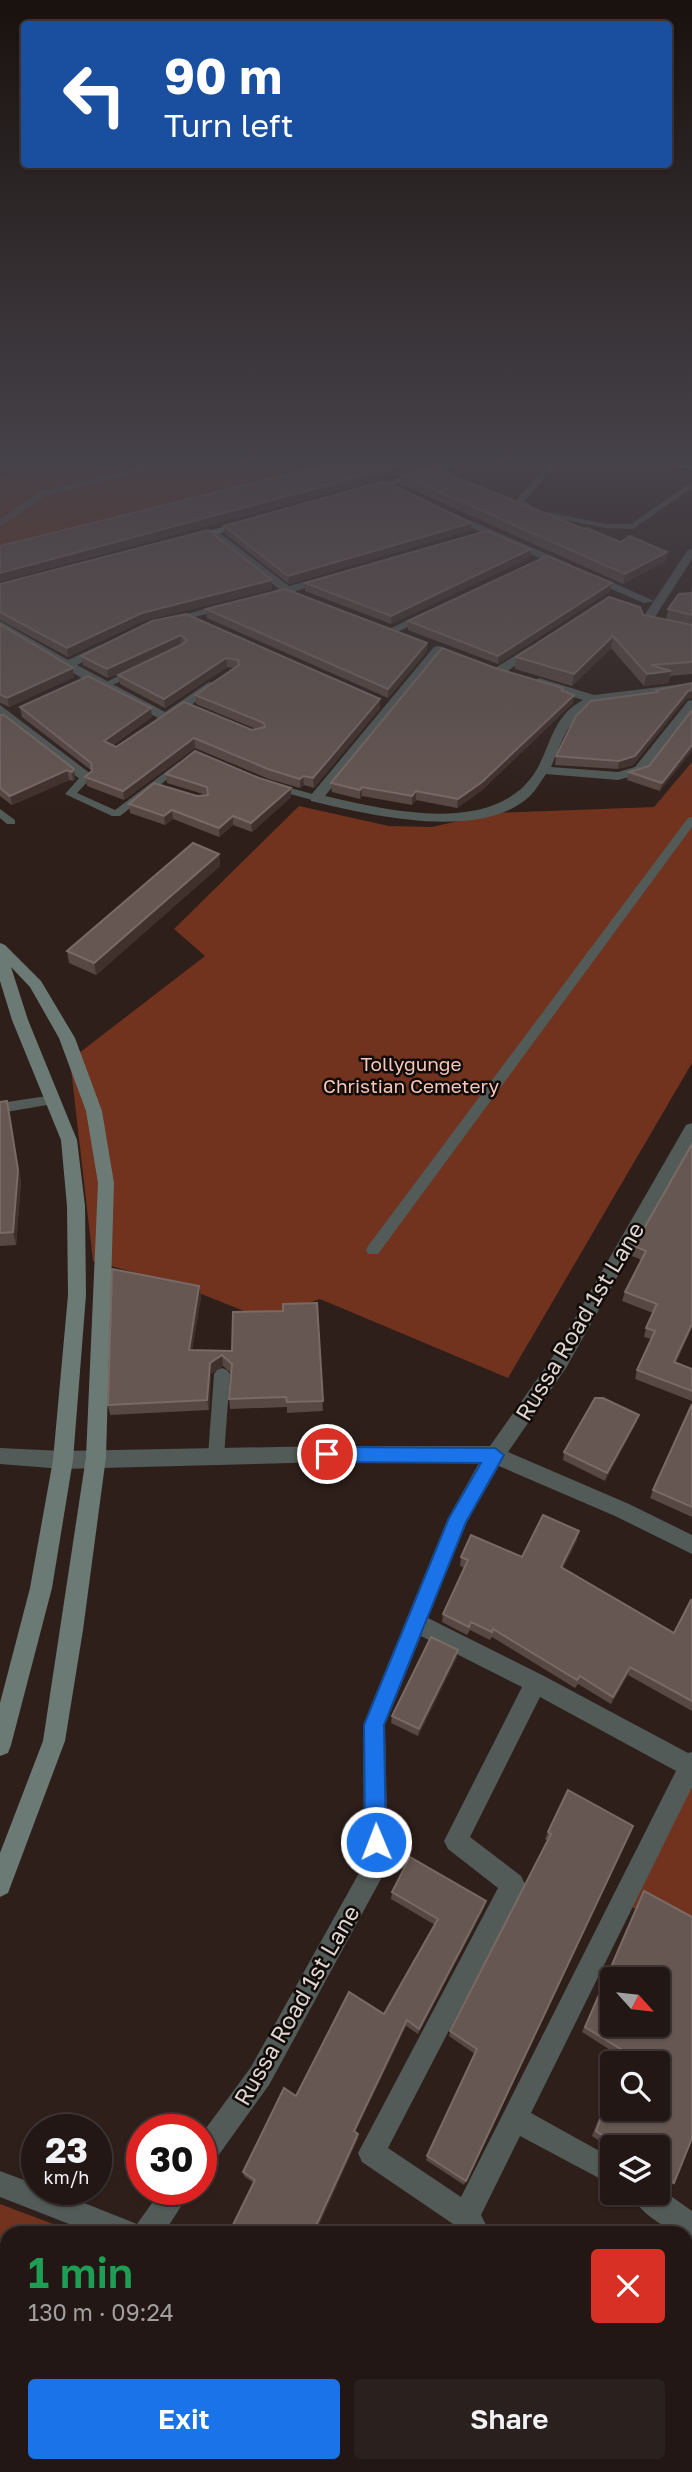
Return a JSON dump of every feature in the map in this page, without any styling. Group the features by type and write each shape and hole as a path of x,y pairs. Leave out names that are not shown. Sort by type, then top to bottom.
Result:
{"street":[{"path":"273,580 286,591 309,600"},
{"path":"249,600 322,580"},
{"path":"587,580 619,594 648,601"},
{"path":"672,580 646,622 692,633"},
{"path":"663,593 682,597"},
{"path":"162,622 237,604"},
{"path":"391,631 440,607"},
{"path":"188,616 211,626"},
{"path":"0,624 69,664 83,680 104,685 160,720 190,707 222,679"},
{"path":"69,664 114,642"},
{"path":"499,670 542,644"},
{"path":"438,649 385,704 316,799 382,813 465,817 505,808 518,799 543,770 559,726 568,713 593,699 692,687"},
{"path":"487,666 512,674"},
{"path":"524,678 593,699"},
{"path":"543,770 618,776 640,770 692,704"},
{"path":"8,714 86,777"},
{"path":"0,948 36,984 67,1038 94,1111 106,1183 96,1457 54,1741 0,1885"},
{"path":"0,957 20,1020 69,1140 76,1206 77,1295 63,1460 41,1588 0,1745"},
{"name":"Russa Road 1st Lane","path":"217,2136 260,2076 376,1866 374,1725 458,1518 495,1455 559,1363 692,1129"},
{"path":"0,1456 63,1460 96,1457 495,1455 622,1510 692,1545"},
{"path":"414,1622 536,1683 691,1766 513,2118 471,2224 371,2153 513,1884 456,1841 536,1683"},
{"path":"513,2118 600,2165"},
{"path":"0,2184 109,2226"},
{"path":"152,2226 167,2205"},
{"path":"660,2205 691,2226"}],"lane":[{"path":"104,685 142,667"},
{"path":"86,777 70,794 116,814 194,753"},
{"path":"264,783 316,799"},
{"path":"153,785 165,789"},
{"path":"0,812 11,822"},
{"path":"373,1250 692,820"},
{"path":"0,1108 54,1100"},
{"path":"216,1456 222,1374"}],"green space":[{"name":"Tollygunge Christian Cemetery","path":"692,762 692,1063 508,1378 320,1299 262,1318 176,1284 93,1261 70,1060 205,956 174,929 299,806 389,826 432,827 493,813 654,807"},
{"path":"692,1784 692,1938 630,1906"},
{"path":"0,2204 58,2226 0,2226"}],"building":[{"path":"14,580 271,580 142,613 67,648 0,612 0,584"},
{"path":"314,580 465,580 391,616 305,583"},
{"path":"495,580 606,580 612,583 498,656 408,621"},
{"path":"285,589 427,643 388,689 206,609"},
{"path":"692,593 692,615 668,609 679,594"},
{"path":"609,597 640,607 643,615 692,625 692,662 651,665 671,671 647,674 613,636 574,674 516,657"},
{"path":"186,614 380,699 313,778 303,776 300,779 268,769 194,738 123,791 85,777 92,771 91,763 20,707 88,676 151,708 104,741 116,747 184,702 252,730 265,727 264,723 195,695 239,665 238,660 226,658 164,699 118,675 183,644 187,640 181,635 107,669 81,656 152,621"},
{"path":"0,624 73,668 7,698 0,694"},
{"path":"442,648 495,668 563,688 561,690 574,695 482,782 458,799 416,791 412,796 362,787 360,790 331,783"},
{"path":"692,683 692,690 688,691 635,756 619,761 556,756 576,716 591,701 658,692 656,690"},
{"path":"692,710 692,745 662,783 629,772 649,766"},
{"path":"0,715 4,715 74,769 72,772 67,770 10,796 0,788"},
{"path":"195,751 259,778 291,788 251,823 233,816 219,828 172,810 164,816 129,804 154,783 197,796 208,795 207,787 166,774"},
{"path":"193,843 219,854 94,963 67,951"},
{"path":"7,1101 18,1170 13,1232 0,1233 0,1102"},
{"path":"692,1144 692,1324 674,1362 692,1369 692,1391 637,1370 655,1331 646,1328 657,1304 625,1292 646,1251 634,1246"},
{"path":"112,1269 199,1286 189,1350 232,1351 233,1312 283,1311 283,1304 317,1303 323,1401 287,1402 286,1397 229,1399 232,1364 222,1355 210,1363 207,1400 108,1405"},
{"path":"595,1398 603,1398 639,1415 607,1473 564,1452"},
{"path":"692,1404 692,1507 653,1490"},
{"path":"543,1515 579,1531 561,1567 674,1633 692,1601 692,1701 630,1667 613,1697 580,1676 577,1680 493,1629 492,1632 471,1622 469,1627 443,1614 468,1560 461,1557 471,1535 522,1557"},
{"path":"431,1637 458,1650 419,1729 392,1716"},
{"path":"568,1790 633,1826 466,2181 427,2156 477,2049 450,2031 551,1834 548,1832"},
{"path":"410,1857 486,1901 419,2029 407,2020 354,2131 358,2134 316,2226 232,2226 255,2180 243,2172 284,2088 296,2096 349,1992 384,2014 438,1919 392,1892"},
{"path":"644,1891 692,1917 692,2138 674,2183 670,2180 670,2135 602,2135 596,2131 600,2120 670,2121 670,2051 624,2051 601,2037 670,2037 670,1967 611,1967"},
{"path":"600,1992 600,2036 585,2027"}],"route":[{"path":"327,1454 495,1455 458,1518 374,1725 376,1842"}]}
